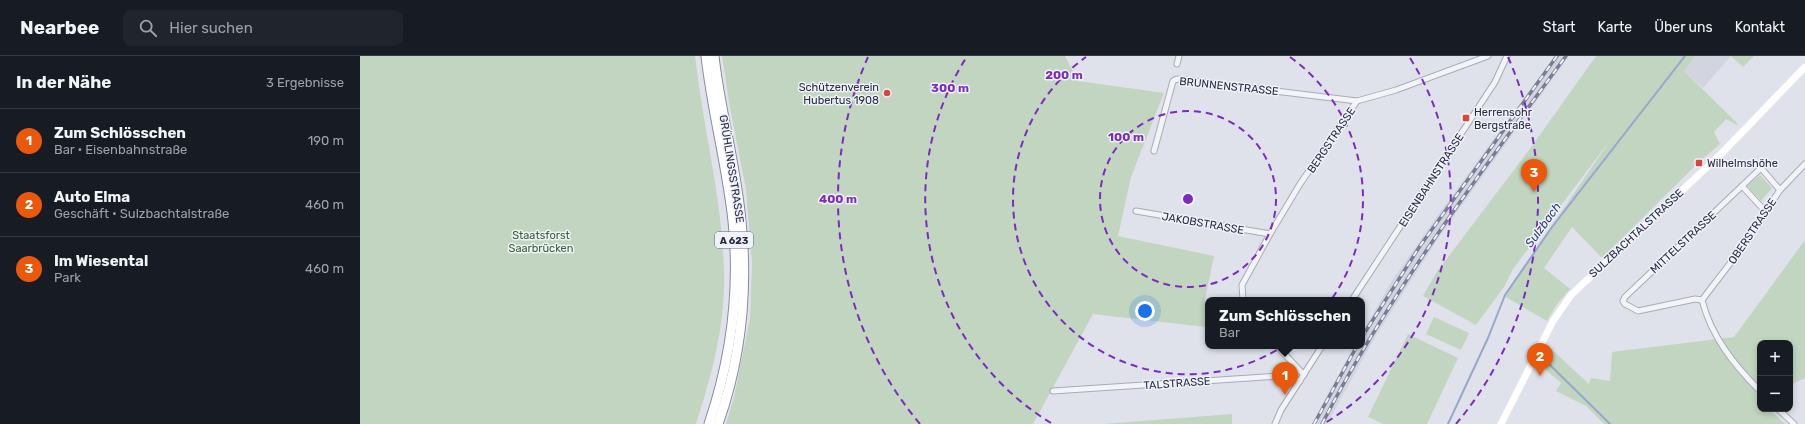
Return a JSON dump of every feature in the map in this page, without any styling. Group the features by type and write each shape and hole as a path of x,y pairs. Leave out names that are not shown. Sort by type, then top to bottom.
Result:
{"highway":[{"name":"A 623","path":"706,56 732,214 735,255 735,286 729,348 709,424"},
{"name":"GRÜHLINGSSTRASSE","path":"714,56 741,220 744,277 742,315 737,350 718,424"}],"main road":[{"name":"SULZBACHTALSTRASSE","path":"1504,423 1553,321 1571,295 1722,153 1805,67"}],"street":[{"path":"1177,64 1179,56"},
{"name":"BERGSTRASSE","path":"1243,297 1242,285 1270,234 1300,184 1357,101 1396,90 1488,56"},
{"name":"EISENBAHNSTRASSE","path":"1354,297 1495,82 1507,57"},
{"name":"BRUNNENSTRASSE","path":"1154,151 1173,81 1177,78 1357,101"},
{"name":"OBERSTRASSE","path":"1702,300 1738,253 1780,190 1805,164"},
{"name":"MITTELSTRASSE","path":"1702,300 1695,299 1638,311 1625,304 1623,301 1625,297 1761,168 1780,190"},
{"path":"1742,186 1765,211"},
{"name":"JAKOBSTRASSE","path":"1136,211 1270,234"},
{"path":"1702,300 1722,346 1742,373 1757,388"},
{"path":"1280,349 1304,375"},
{"path":"1275,424 1281,410 1320,349"},
{"name":"TALSTRASSE","path":"1053,391 1281,376 1300,381"},
{"path":"1781,412 1794,424"}],"shaded area":[{"path":"1555,56 1569,56 1441,234 1375,337 1327,424 1312,424 1352,349 1365,349 1365,328 1391,282 1443,208"},
{"path":"1695,56 1731,56 1703,88 1684,71"}],"green space":[{"name":"Staatsforst Saarbrücken","path":"360,56 695,56 698,83 720,216 724,269 723,309 717,348 696,424 360,424"},
{"path":"722,56 1065,56 1078,81 1164,93 1131,177 1118,236 1214,256 1205,297 1205,327 1093,314 1033,424 726,424 734,397 750,319 752,264 746,189 730,108"},
{"path":"1596,56 1695,56 1684,71 1738,124 1737,125 1726,119 1714,132 1720,144 1697,164 1602,258 1572,227 1544,268 1570,289 1557,304 1547,321 1504,296 1611,139 1513,269 1504,287 1476,325 1423,296 1436,273 1532,146"},
{"path":"1731,56 1754,56 1743,67"},
{"path":"1760,175 1772,188 1761,201 1747,186"},
{"path":"1805,240 1805,378 1793,384 1793,340 1757,340 1757,412 1772,412 1785,424 1604,424 1586,406 1556,391 1561,383 1538,363 1547,345 1589,384 1591,378 1610,381 1612,352 1734,337"},
{"path":"1434,317 1469,333 1461,350 1426,334"},
{"path":"1408,334 1458,358 1427,424 1383,424 1368,417"},
{"path":"1232,414 1232,424 1103,424"}],"waterway":[{"name":"Sulzbach","path":"1448,424 1488,338 1505,295 1552,227 1685,56"},
{"path":"1547,362 1610,424"}],"railway":[{"path":"1365,332 1420,246 1557,56"},
{"path":"1365,347 1406,281 1468,190 1566,56"},
{"path":"1314,424 1355,349"},
{"path":"1322,424 1348,375 1364,349"}],"place":[{"name":"Schützenverein Hubertus 1908","path":"887,93"},
{"name":"Herrensohr Bergstraße","path":"1466,118"},
{"name":"Wilhelmshöhe","path":"1699,163"},
{"name":"Im Wiesental","path":"1534,192"},
{"name":"Auto Elma","path":"1540,376"},
{"name":"Zum Schlösschen","path":"1285,395"}]}
